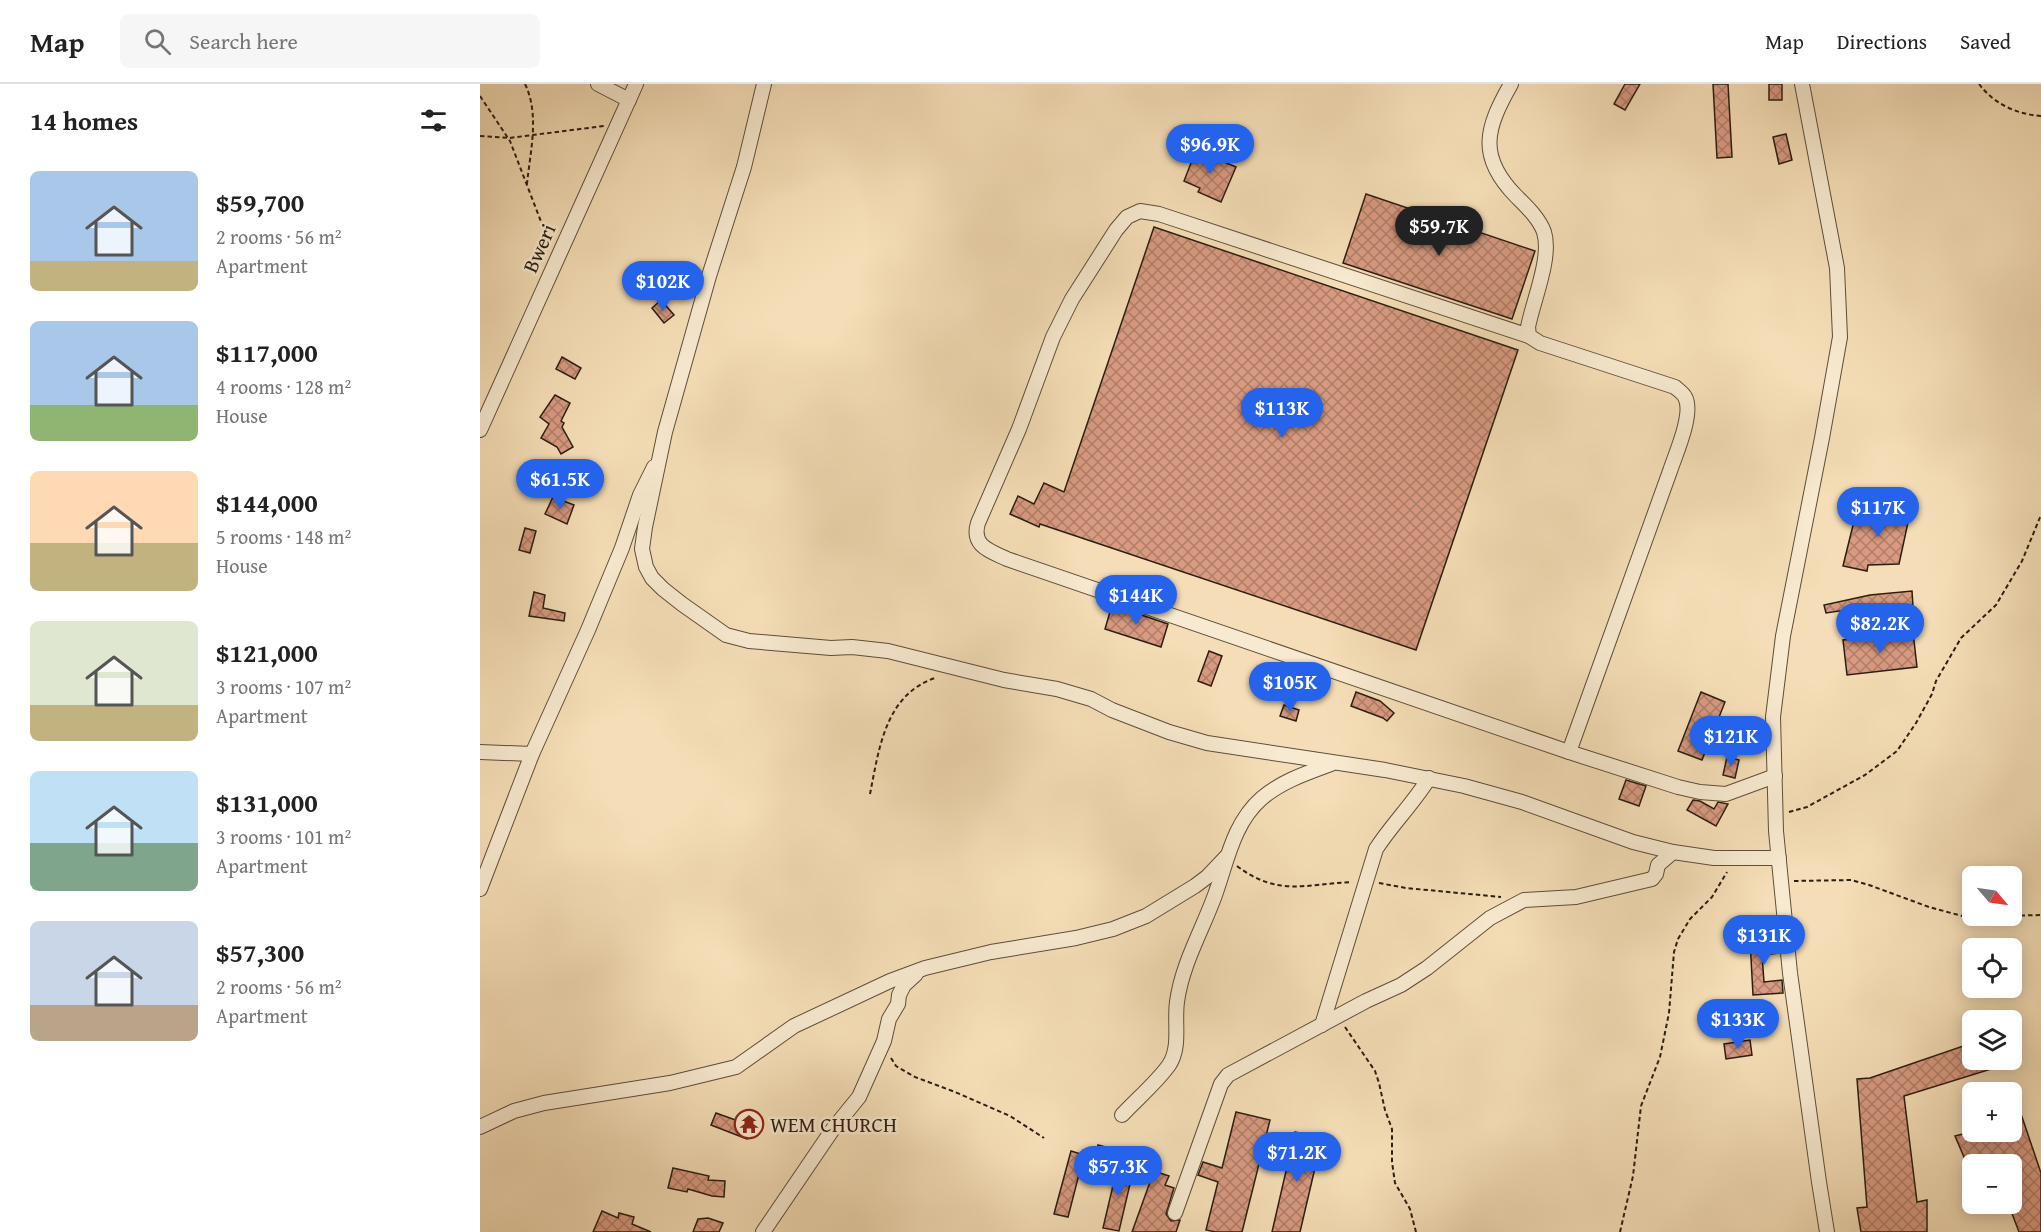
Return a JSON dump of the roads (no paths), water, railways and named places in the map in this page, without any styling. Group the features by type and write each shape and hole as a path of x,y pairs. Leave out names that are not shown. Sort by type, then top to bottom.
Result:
{"street":[{"path":"598,84 629,100"},
{"name":"Bweri","path":"480,429 636,84"},
{"path":"764,84 744,167 709,276 668,423 642,549 646,567 652,578 682,604 726,634 748,642 888,651 957,670 1057,689 1091,699 1112,710 1169,732 1207,742 1429,778 1522,802 1633,842 1673,852 1714,858 1779,858"},
{"path":"1511,84 1495,112 1488,141 1492,165 1509,189 1532,212 1543,231 1546,249 1528,327 1529,336"},
{"path":"1802,84 1836,268 1840,337 1783,636 1773,717 1776,815 1790,974 1827,1232"},
{"path":"1569,752 1685,426 1688,406 1685,395 1675,387 1540,343 1529,336 1159,214 1140,212 1127,217 1116,230 1072,299 1058,327 1019,429 975,532 983,546 1008,559 1569,752 1678,787 1712,794 1726,794 1775,776"},
{"path":"480,889 532,754 622,548 646,478 661,457"},
{"path":"480,752 532,754"},
{"path":"1122,1115 1170,1064 1176,1047 1177,1002 1187,964 1215,896 1226,857 1247,816 1260,799 1278,786 1333,763"},
{"path":"1322,1025 1360,907 1373,858 1385,835 1411,806 1429,778"},
{"path":"1175,1213 1221,1084 1228,1075 1401,985 1427,968 1490,918 1524,900 1576,897 1652,879 1658,865 1673,852"},
{"path":"480,1127 514,1111 544,1103 670,1083 736,1067 794,1026 890,981 925,968 991,952 1076,938 1113,929 1163,907 1207,877 1226,857"},
{"path":"763,1232 833,1129 859,1097 884,1041 889,1019 898,1004 904,985 925,968"}],"place":[{"name":"WEM CHURCH","path":"749,1124"}]}
